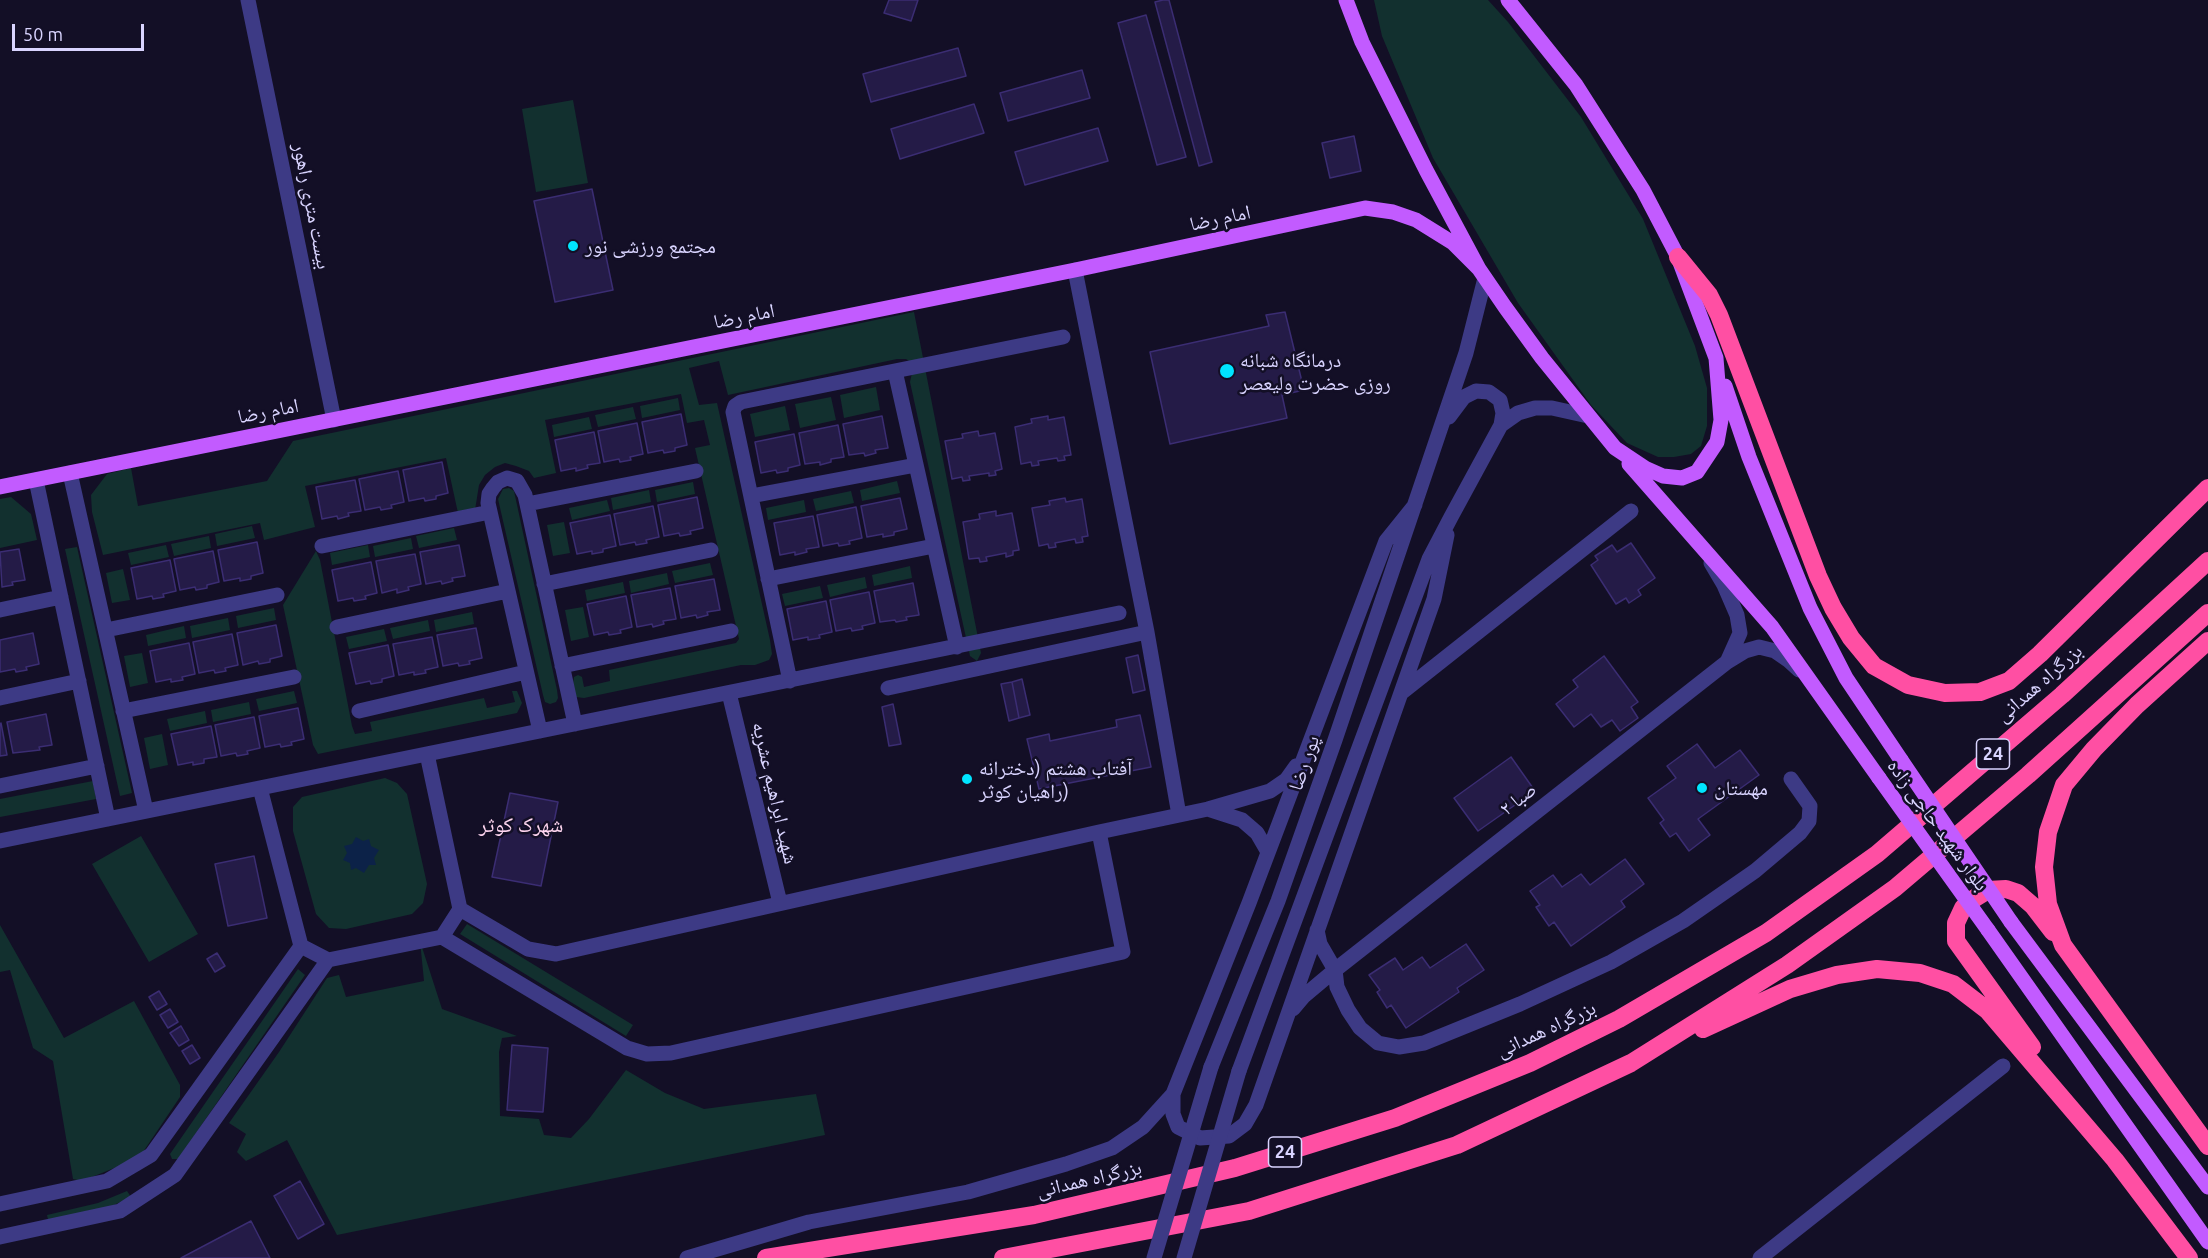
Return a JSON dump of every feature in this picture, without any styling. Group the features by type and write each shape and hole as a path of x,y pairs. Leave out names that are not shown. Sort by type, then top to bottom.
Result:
{"highway":[{"path":"1678,257 1709,296 1719,315 1818,576 1833,608 1851,638 1874,666 1908,685 1945,693 1980,692 2009,681 2040,654 2208,488"},
{"name":"بزرگراه همدانی","path":"766,1258 1034,1215 1235,1168 1395,1118 1530,1063 1619,1019 1766,933 1877,854 2061,695 2208,561"},
{"name":"24","path":"1003,1258 1249,1211 1457,1145 1631,1063 1787,965 1896,888 2028,775 2208,613"},
{"path":"2063,945 2048,904 2044,867 2049,832 2064,784 2108,734 2208,641"},
{"path":"2189,1258 1956,941 1956,923 1963,908 1988,890 2006,889 2018,894 2033,906 2208,1146"},
{"path":"1631,1063 1790,990 1837,975 1877,969 1920,973 1953,984 1987,1010 2115,1160"}],"main road":[{"path":"1346,0 1362,42 1426,170 1482,273 1542,358 1615,448 1645,468 1663,476 1682,478 1696,472 1717,442 1721,420 1716,358 1678,257 1643,190 1576,85 1508,0"},
{"name":"امام رضا","path":"0,487 1075,270 1365,208 1393,212 1416,220 1453,243 1482,273"},
{"name":"بلوار شهید حاجی زاده","path":"1716,358 1749,457 1810,608 1846,678 2011,922 2208,1187"},
{"name":"بلوار شهید حاجی زاده","path":"1615,448 1772,627 2208,1242"}],"street":[{"name":"بیست متری راهور","path":"248,0 334,420"},
{"path":"1075,270 1147,632 1179,815"},
{"name":"پور رضا","path":"1154,1258 1211,1066 1282,890 1442,427 1466,353 1482,273"},
{"path":"790,681 733,412 735,406 741,402 1063,337"},
{"path":"895,371 957,647"},
{"path":"1184,1258 1239,1071 1429,559 1501,425 1503,413 1500,400 1489,392 1476,392 1464,397 1442,427"},
{"path":"1501,425 1518,413 1535,408 1552,408 1588,416"},
{"path":"751,496 916,465"},
{"path":"527,504 696,471"},
{"path":"70,472 146,811"},
{"path":"540,731 488,503 489,494 498,482 507,478 522,487 527,504 575,724"},
{"path":"36,480 108,819"},
{"path":"687,1258 809,1222 968,1192 1066,1164 1112,1148 1143,1127 1173,1094 1386,541 1415,505"},
{"path":"1401,693 1631,511"},
{"path":"322,546 490,512"},
{"path":"1173,1094 1173,1114 1178,1127 1200,1138 1229,1136 1245,1124 1256,1105 1434,600 1451,517"},
{"path":"1698,542 1724,585 1737,615 1740,633 1727,662"},
{"path":"768,579 934,546"},
{"path":"544,584 711,550"},
{"path":"337,627 508,591"},
{"path":"105,630 277,595"},
{"path":"0,610 61,597"},
{"path":"0,840 1119,613"},
{"path":"562,666 731,631"},
{"path":"888,688 1147,632"},
{"name":"صبا ۲","path":"1287,1017 1304,996 1335,970 1727,662 1745,651 1759,647 1774,651 1788,660 1809,681"},
{"path":"358,711 526,672"},
{"path":"123,711 294,678"},
{"path":"0,698 79,681"},
{"name":"شهید ابراهیم عشریه","path":"729,693 780,903"},
{"path":"427,754 460,909 442,937"},
{"path":"460,909 528,948 556,954 1099,831 1208,809 1270,791 1286,780 1305,755"},
{"path":"0,786 97,766"},
{"path":"1317,930 1320,944 1335,970 1337,987 1360,1028 1378,1043 1399,1047 1424,1043 1520,1004 1611,962 1683,921 1755,871 1800,833 1809,821 1810,806 1791,779"},
{"path":"260,788 301,946 328,960 442,937 627,1048 647,1054 671,1053 1123,952 1099,831"},
{"path":"1208,809 1242,820 1257,833 1268,852"},
{"path":"0,1204 107,1182 152,1155 301,946"},
{"path":"0,1237 120,1211 175,1175 328,960"},
{"path":"1760,1258 2003,1066"},
{"path":"2173,1237 2180,1258"}],"green space":[{"path":"1374,0 1488,0 1508,22 1581,117 1643,219 1695,346 1707,388 1707,426 1701,446 1691,454 1658,457 1627,443 1591,405 1518,303 1433,158 1382,36"},
{"path":"573,100 588,183 536,192 522,109"},
{"path":"914,312 981,653 977,661 970,656 910,382 914,364 906,359 728,395 719,361 689,368 699,405 717,403 770,640 772,654 769,660 755,665 741,665 584,698 576,697 572,691 574,677 578,675 582,677 584,687 610,681 609,670 736,643 739,639 695,448 710,445 704,420 687,423 681,394 545,420 556,473 534,478 529,471 516,466 505,463 495,467 485,475 479,485 475,510 458,513 446,458 305,486 315,527 264,540 260,523 103,555 92,512 91,495 107,474 131,468 138,506 267,481 293,441"},
{"path":"876,387 880,410 844,418 840,395"},
{"path":"831,397 836,420 800,428 795,404"},
{"path":"678,398 680,410 642,418 640,406"},
{"path":"785,406 790,430 755,437 750,414"},
{"path":"633,407 636,419 598,427 595,415"},
{"path":"589,417 592,429 554,437 552,425"},
{"path":"897,481 900,493 862,501 860,490"},
{"path":"693,482 695,494 657,502 655,490"},
{"path":"509,488 514,491 557,690 556,702 550,704 545,702 543,695 498,499 503,489"},
{"path":"649,490 651,502 613,510 611,498"},
{"path":"851,491 854,503 816,511 813,499"},
{"path":"11,497 31,514 37,540 0,548 0,499"},
{"path":"607,500 610,511 572,520 569,508"},
{"path":"804,500 806,512 768,520 766,508"},
{"path":"564,522 570,553 553,556 547,525"},
{"path":"252,526 255,538 217,546 215,534"},
{"path":"454,528 457,540 419,548 416,536"},
{"path":"209,536 211,548 174,556 171,544"},
{"path":"411,538 413,549 375,557 373,546"},
{"path":"166,545 169,557 131,565 128,553"},
{"path":"368,545 370,557 332,565 330,553"},
{"path":"77,547 132,793 120,796 65,549"},
{"path":"316,551 320,560 355,734 372,731 370,722 484,698 487,708 515,702 512,691 517,691 522,703 517,713 318,754 313,745 283,605"},
{"path":"710,563 713,575 675,583 672,571"},
{"path":"910,566 912,578 874,586 872,575"},
{"path":"123,569 130,600 112,603 106,573"},
{"path":"667,573 669,584 631,593 629,581"},
{"path":"865,577 867,588 830,597 827,585"},
{"path":"623,582 625,593 587,601 585,590"},
{"path":"820,586 823,598 785,606 782,594"},
{"path":"583,607 589,637 571,641 565,610"},
{"path":"274,608 276,620 238,628 236,616"},
{"path":"472,612 474,624 436,632 434,620"},
{"path":"228,618 230,630 192,638 190,626"},
{"path":"428,620 430,631 393,639 390,628"},
{"path":"184,626 186,638 148,646 146,635"},
{"path":"384,629 387,641 349,649 346,637"},
{"path":"142,653 148,683 130,687 124,656"},
{"path":"294,691 297,703 259,711 256,699"},
{"path":"249,702 251,714 213,722 211,710"},
{"path":"205,711 207,723 170,731 167,719"},
{"path":"162,734 168,765 150,769 144,738"},
{"path":"385,778 397,783 407,794 427,884 423,903 412,914 346,929 329,928 316,914 293,831 293,807 302,797"},
{"path":"93,781 96,799 0,817 0,799"},
{"path":"141,836 198,934 149,962 92,864"},
{"path":"467,924 633,1025 626,1036 460,934"},
{"path":"0,925 64,1038 134,1001 180,1085 180,1097 139,1158 82,1181 73,1179 53,1061 33,1048 10,970 0,972"},
{"path":"420,941 442,1009 517,1036 502,1038 499,1052 500,1116 539,1119 544,1135 571,1138 589,1119 626,1070 665,1093 704,1109 816,1094 825,1135 337,1235 287,1140 246,1161 237,1152 246,1134 229,1123 327,978 339,975 346,997 424,981"},
{"path":"298,969 305,975 178,1159 172,1159 170,1154"},
{"path":"127,1191 131,1197 103,1210 49,1224 47,1215 98,1203"}],"water":[{"path":"356,837 363,841 369,839 371,846 379,850 374,858 376,865 369,865 364,873 356,868 351,870 350,863 343,860 347,853 344,846 352,844"}],"building":[{"path":"889,0 918,0 911,21 884,13"},
{"path":"1169,0 1212,162 1199,166 1155,2"},
{"path":"1146,15 1186,157 1157,165 1118,23"},
{"path":"958,48 966,76 871,102 863,74"},
{"path":"1082,70 1090,98 1008,121 1000,93"},
{"path":"974,104 984,133 900,159 891,129"},
{"path":"1098,128 1108,161 1025,185 1015,152"},
{"path":"1354,136 1361,171 1330,178 1322,143"},
{"name":"مجتمع ورزشی نور","path":"592,189 613,290 555,302 534,201"},
{"name":"درمانگاه شبانه روزی حضرت ولیعصر","path":"1285,312 1304,390 1282,395 1287,418 1170,444 1150,352 1269,326 1266,315"},
{"path":"681,414 687,445 675,448 675,451 664,453 663,450 648,453 642,422"},
{"path":"882,416 888,448 875,450 876,453 865,456 864,453 849,455 843,424"},
{"path":"1048,416 1048,420 1064,417 1071,455 1064,456 1065,460 1058,461 1057,458 1038,461 1039,465 1032,466 1031,462 1021,464 1015,427 1032,423 1031,419"},
{"path":"637,423 643,454 630,457 631,460 620,462 619,459 604,462 598,431"},
{"path":"838,425 844,457 831,459 831,462 820,465 820,462 805,464 799,433"},
{"path":"978,431 979,436 995,433 1002,469 995,471 996,475 989,476 989,473 969,476 970,480 963,481 962,477 952,479 945,441 963,438 962,434"},
{"path":"594,432 600,463 587,465 588,468 576,471 576,468 561,471 555,440"},
{"path":"794,434 800,465 788,468 788,471 777,473 776,470 761,473 755,442"},
{"path":"442,462 448,493 436,496 436,499 425,501 424,498 409,501 403,470"},
{"path":"398,471 404,502 391,505 392,508 381,510 380,507 365,510 359,479"},
{"path":"355,480 361,511 348,513 349,516 338,519 337,516 322,519 316,487"},
{"path":"697,497 703,528 690,531 691,534 680,536 679,533 664,536 658,505"},
{"path":"900,498 907,529 894,532 894,535 883,537 883,534 867,537 861,506"},
{"path":"1065,498 1066,502 1082,499 1088,536 1082,537 1083,542 1076,543 1075,539 1055,543 1056,547 1049,548 1048,544 1039,546 1032,508 1050,505 1049,501"},
{"path":"653,506 659,537 646,540 647,543 636,545 635,542 620,545 614,514"},
{"path":"856,507 862,538 849,541 850,544 839,546 838,543 823,546 817,515"},
{"path":"996,511 996,516 1012,513 1019,550 1013,551 1013,555 1006,557 1006,553 986,557 987,561 980,562 979,558 969,559 963,522 980,519 979,514"},
{"path":"610,515 616,546 603,549 603,552 592,554 592,551 577,554 570,523"},
{"path":"813,516 819,547 806,549 807,552 795,555 795,552 780,555 774,523"},
{"path":"257,542 263,573 251,576 251,579 240,581 240,578 224,581 218,550"},
{"path":"1631,543 1655,578 1638,590 1641,595 1629,603 1626,598 1616,604 1591,565 1598,560 1595,556 1612,545 1617,552"},
{"path":"459,545 465,576 452,578 453,581 442,584 441,581 426,584 420,552"},
{"path":"19,549 25,580 12,582 13,585 2,587 0,552"},
{"path":"213,551 219,582 207,585 207,588 196,590 195,587 180,590 174,559"},
{"path":"415,554 421,584 397,593 397,589 382,593 376,561"},
{"path":"170,560 176,591 163,594 164,597 153,599 152,596 137,599 131,568"},
{"path":"371,562 377,593 365,596 366,599 354,601 353,598 338,601 332,570"},
{"path":"714,579 720,610 707,612 708,615 697,618 696,615 681,618 675,586"},
{"path":"913,583 919,615 906,617 907,620 896,622 895,620 880,622 874,591"},
{"path":"670,588 676,619 663,621 664,624 653,627 652,624 637,627 631,595"},
{"path":"869,592 875,623 862,626 863,629 852,631 851,628 836,631 830,600"},
{"path":"626,596 632,627 620,630 621,633 609,635 608,632 594,635 587,604"},
{"path":"826,601 832,632 819,635 820,638 808,640 808,637 793,640 787,609"},
{"path":"276,625 282,656 270,659 270,662 259,664 258,661 243,665 237,633"},
{"path":"476,628 482,658 469,661 470,664 459,666 458,663 443,666 437,635"},
{"path":"33,633 39,664 26,667 27,670 16,672 15,669 0,672 0,640"},
{"path":"232,634 238,665 225,668 226,671 215,673 214,670 199,673 193,642"},
{"path":"432,637 438,667 425,670 426,673 414,675 414,672 399,675 393,644"},
{"path":"189,643 195,674 182,677 183,680 171,682 171,679 156,682 150,651"},
{"path":"388,645 394,676 382,679 382,682 371,684 370,681 356,684 349,653"},
{"path":"1138,655 1145,690 1133,693 1126,658"},
{"path":"1604,656 1638,702 1631,707 1638,718 1620,731 1612,720 1601,727 1591,714 1574,727 1556,704 1578,687 1573,680"},
{"path":"1022,679 1030,715 1019,718 1012,682"},
{"path":"1012,682 1019,718 1009,721 1001,684"},
{"path":"893,704 901,744 889,746 882,707"},
{"path":"298,708 304,739 291,742 292,745 281,747 280,744 265,747 259,716"},
{"path":"46,714 52,745 39,747 40,750 13,753 7,722"},
{"path":"1140,715 1151,767 1039,789 1027,739 1049,734 1050,741 1117,727 1116,720"},
{"path":"254,717 260,748 247,751 248,754 237,756 236,753 221,756 215,725"},
{"path":"0,724 7,755 0,756"},
{"path":"211,726 217,757 204,759 204,763 193,765 193,762 178,765 171,734"},
{"name":"مهستان","path":"1697,744 1715,768 1740,750 1759,775 1698,819 1710,835 1689,851 1676,833 1670,837 1660,823 1664,820 1648,798 1676,778 1667,766"},
{"path":"1511,757 1535,791 1478,831 1454,798"},
{"path":"510,793 558,802 541,886 492,877"},
{"path":"254,856 267,918 228,926 215,864"},
{"path":"1625,859 1644,884 1621,901 1625,907 1571,946 1554,922 1549,926 1536,907 1540,905 1530,891 1553,875 1562,887 1581,874 1590,885"},
{"path":"1466,944 1484,970 1457,988 1459,992 1406,1028 1391,1005 1387,1008 1377,992 1380,990 1369,975 1395,958 1403,970 1422,957 1430,968"},
{"path":"217,953 225,966 215,972 207,959"},
{"path":"159,991 167,1004 157,1010 149,997"},
{"path":"170,1009 178,1022 168,1028 160,1015"},
{"path":"181,1026 189,1040 179,1046 170,1033"},
{"path":"192,1045 200,1058 190,1064 182,1051"},
{"path":"512,1045 548,1048 543,1112 507,1110"},
{"path":"300,1181 324,1224 298,1239 274,1196"},
{"path":"251,1221 270,1258 181,1258"}],"place":[{"name":"مجتمع ورزشی نور","path":"573,246"},
{"name":"درمانگاه شبانه روزی حضرت ولیعصر","path":"1227,371"},
{"name":"آفتاب هشتم (دخترانه راهیان کوثر)","path":"967,779"},
{"name":"مهستان","path":"1702,788"}],"district":[{"name":"شهرک کوثر","path":"521,825"}]}
